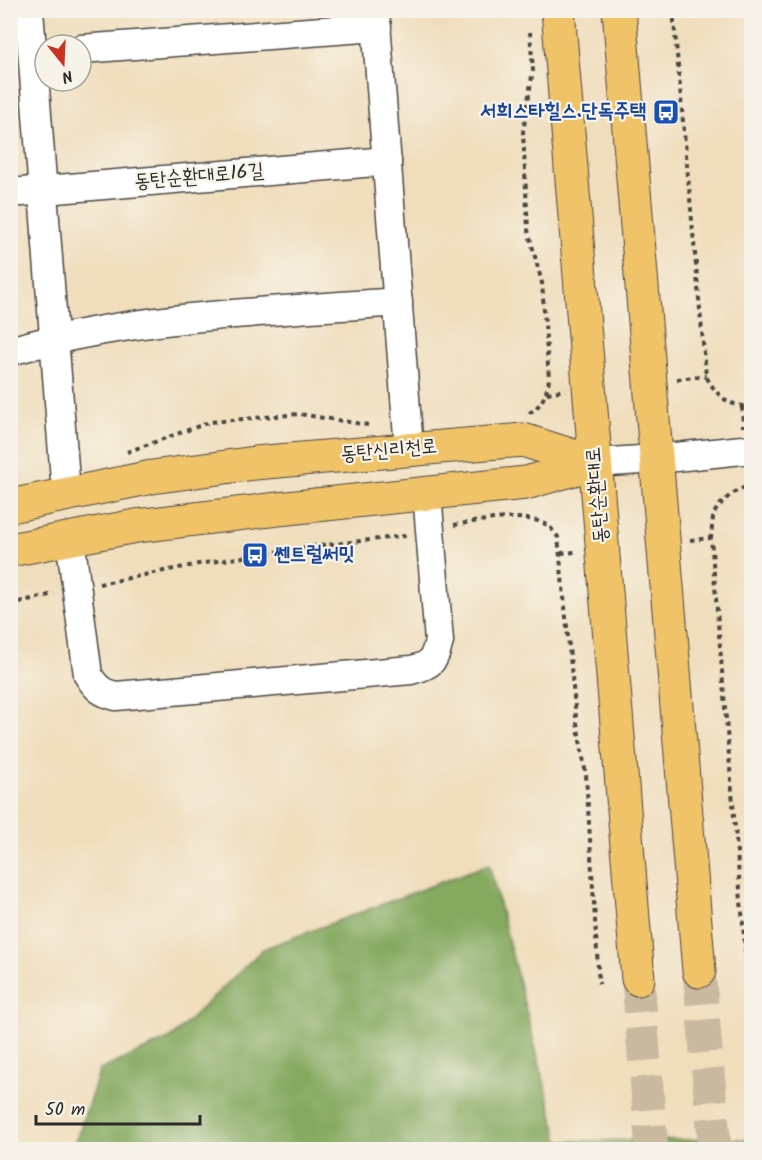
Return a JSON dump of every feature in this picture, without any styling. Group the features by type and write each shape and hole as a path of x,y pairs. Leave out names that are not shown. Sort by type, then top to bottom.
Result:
{"main road":[{"path":"619,10 699,971"},
{"name":"동탄순환대로","path":"544,16 595,463 638,979"},
{"name":"동탄신리천로","path":"10,506 152,477 255,463 523,440 595,463"},
{"path":"10,550 136,526 526,483 595,463"}],"street":[{"path":"29,10 34,33"},
{"path":"93,49 376,19 409,449"},
{"path":"40,93 43,190 66,494"},
{"name":"동탄순환대로16길","path":"10,193 387,161"},
{"path":"10,351 55,338 158,320 398,302"},
{"path":"595,463 752,449"},
{"path":"70,538 88,675 96,688 105,694 116,696 411,670 426,667 435,658 439,641 427,493"}],"path":[{"path":"673,10 706,376 727,403 741,407 752,406"},
{"path":"522,417 535,410 548,393 549,379 542,282 528,230 523,132 544,16"},
{"path":"746,961 711,538 714,513 734,492 746,486 752,486"},
{"path":"10,604 199,564 307,547 401,537 476,522 528,518 549,527 558,537 576,717 586,775 599,984"}],"green space":[{"path":"489,864 559,1141 751,1139 751,1149 73,1149 100,1070 171,1038 263,949"}],"tunnel":[{"path":"699,971 715,1150"},
{"path":"638,979 652,1150"}],"place":[{"name":"서희스타힐스.단독주택","path":"666,112"},
{"name":"쎈트럴써밋","path":"255,555"}]}
